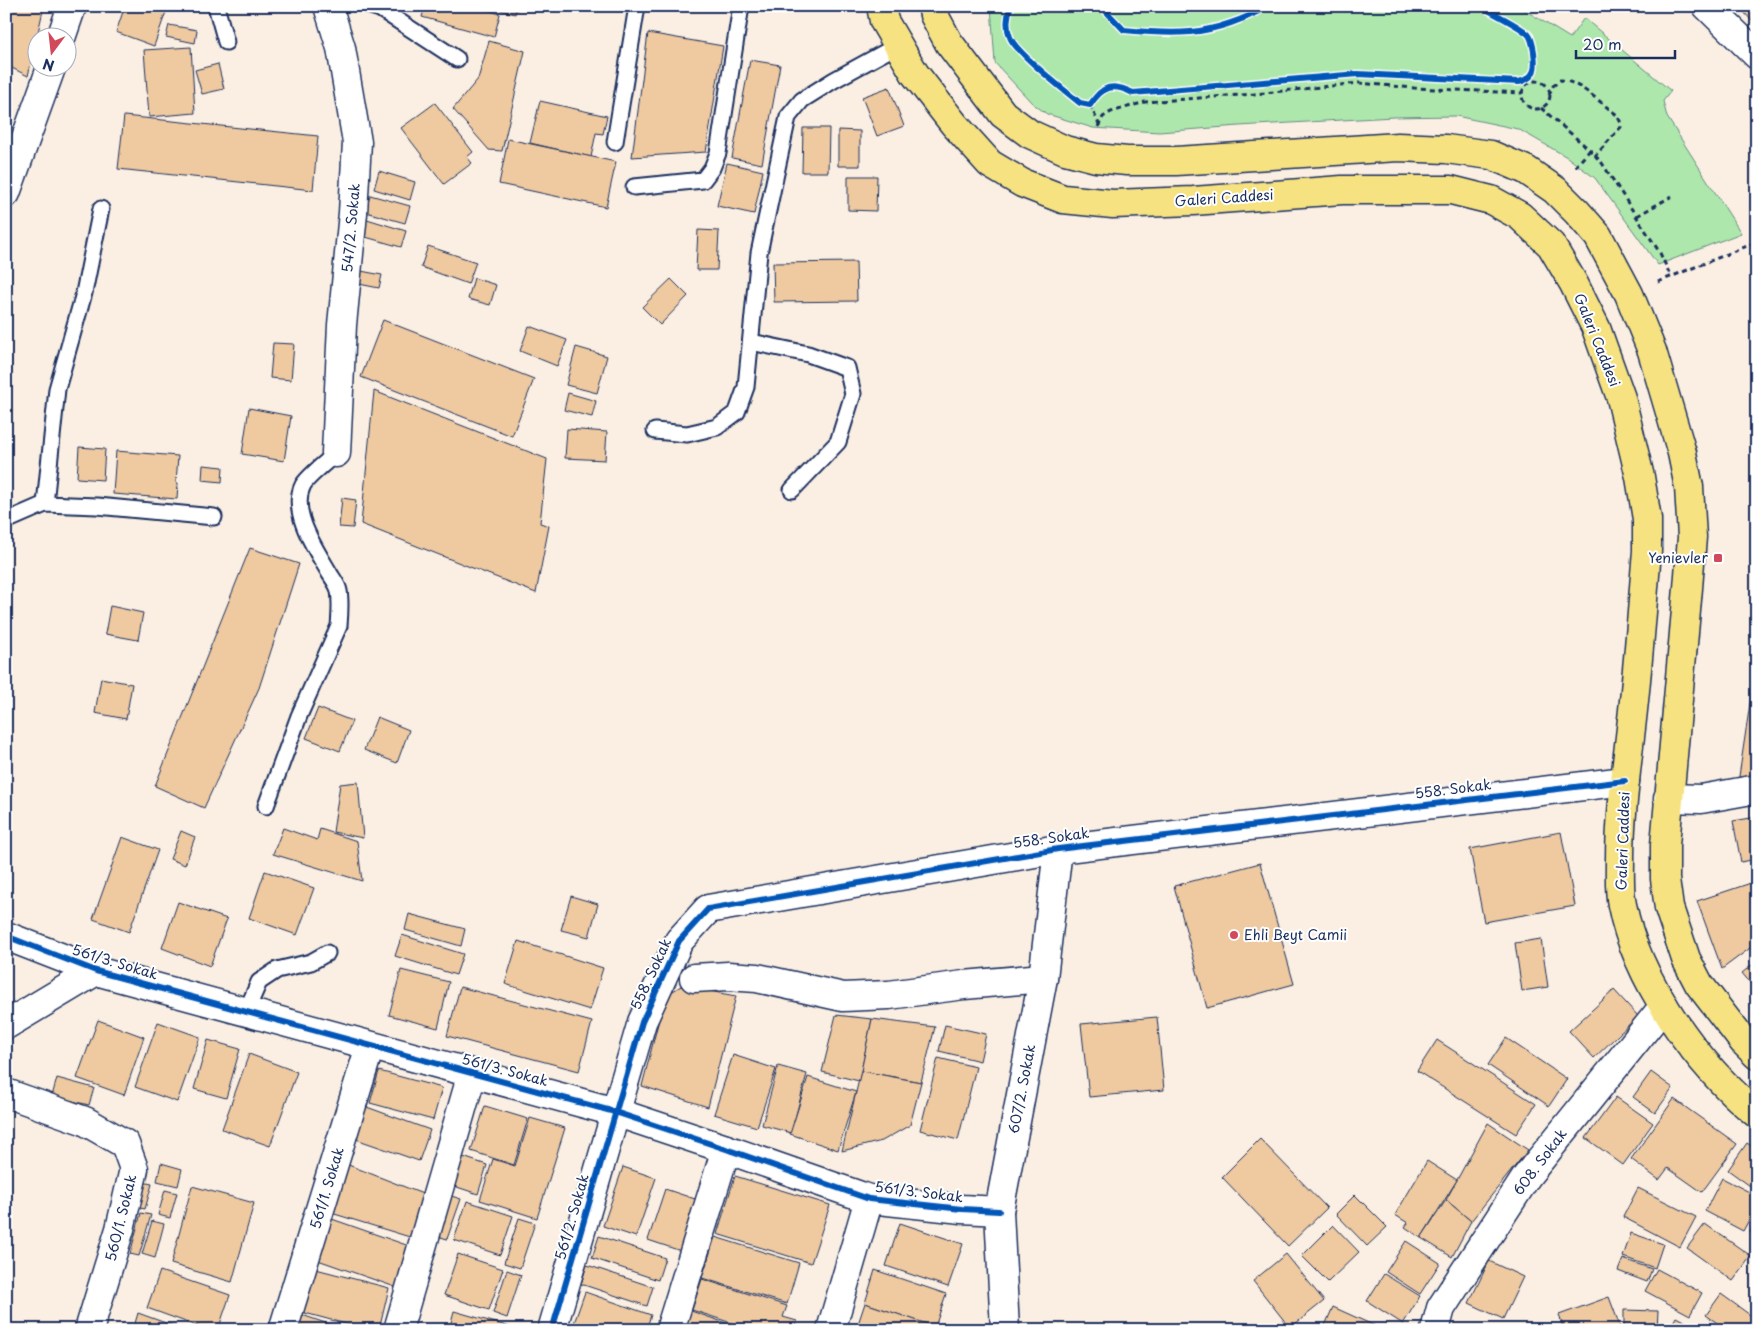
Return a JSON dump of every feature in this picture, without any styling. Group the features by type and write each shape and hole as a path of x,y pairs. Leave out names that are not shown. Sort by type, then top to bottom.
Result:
{"main road":[{"name":"Galeri Caddesi","path":"881,6 884,21 915,74 948,117 990,164 1022,183 1063,199 1113,204 1193,201 1342,190 1451,190 1492,200 1520,216 1551,245 1574,284 1596,328 1621,398 1640,477 1647,519 1647,552 1620,842 1622,904 1633,946 1645,974 1664,1006 1702,1059 1757,1114"},
{"path":"932,6 934,15 949,43 1002,114 1030,134 1065,150 1096,158 1127,161 1176,161 1398,147 1446,149 1491,155 1526,170 1555,190 1598,236 1629,294 1652,351 1682,453 1691,505 1692,537 1688,588 1668,798 1665,879 1669,908 1686,959 1699,984 1743,1041 1757,1055"}],"street":[{"path":"64,28 72,6"},
{"name":"547/2. Sokak","path":"328,6 341,48 357,142 353,213 342,325 336,453"},
{"path":"1707,6 1757,55"},
{"path":"6,193 47,78"},
{"name":"558. Sokak","path":"615,1112 642,1022 665,971 679,941 708,909 1058,849 1625,781"},
{"path":"1668,798 1701,800 1757,789"},
{"name":"607/2. Sokak","path":"1005,1330 1000,1211 1043,978 1058,849"},
{"name":"561/3. Sokak","path":"6,936 96,971 615,1112 869,1199 962,1210 1000,1211"},
{"path":"6,1024 96,971"},
{"path":"694,978 728,976 757,978 843,997 889,995 964,985 1043,978"},
{"name":"608. Sokak","path":"1435,1330 1441,1308 1527,1176 1664,1006"},
{"name":"561/1. Sokak","path":"284,1330 370,1046"},
{"path":"398,1330 472,1074"},
{"name":"560/1. Sokak","path":"6,1093 85,1121 125,1144 134,1169 120,1230 90,1330"},
{"name":"561/2. Sokak","path":"552,1330 615,1112"},
{"path":"670,1330 726,1149"},
{"path":"831,1330 869,1199"}],"lane":[{"path":"216,6 226,42"},
{"path":"370,6 380,9 457,59"},
{"path":"615,142 637,6"},
{"path":"634,187 703,180 712,168 718,153 741,6"},
{"path":"655,431 687,434 717,426 737,412 746,387 759,253 788,117 802,100 898,44"},
{"path":"45,504 57,389 84,293 101,209"},
{"path":"751,342 808,354 847,368 853,394 838,442 792,490"},
{"path":"266,806 299,716 339,626 339,589 315,549 306,529 298,502 304,483 336,453"},
{"path":"6,521 45,504 97,506 214,517"},
{"path":"246,1012 259,982 277,970 311,962 327,953"}],"path":[{"path":"1519,82 1526,80 1530,76"},
{"path":"1549,96 1549,91 1543,84 1535,81 1526,85 1522,93 1523,100 1528,107 1532,109 1541,108 1547,103 1553,86 1560,80 1565,80 1575,84 1617,115 1622,123 1621,127 1595,156"},
{"path":"1099,124 1103,117 1111,112 1145,102 1254,94 1358,83 1414,88 1522,93"},
{"path":"1080,103 1092,102 1099,124 1096,158"},
{"path":"1541,108 1595,156 1638,216 1660,253 1671,277"},
{"path":"1638,216 1672,196"},
{"path":"1629,294 1757,242"}],"green space":[{"path":"991,6 1128,6 1131,8 1173,10 1200,6 1518,6 1570,38 1584,18 1671,91 1663,101 1667,117 1741,233 1658,265 1595,178 1567,157 1518,129 1456,116 1393,117 1159,132 1093,128 1047,114 1032,103 995,63"}],"building":[{"path":"6,6 44,6 39,28 28,28 28,76 6,65"},
{"path":"125,6 168,6 154,46 116,32"},
{"path":"425,6 474,6 500,14 494,37 422,17"},
{"path":"486,6 517,6 515,14"},
{"path":"1738,6 1757,6 1757,26"},
{"path":"169,25 197,30 195,43 166,37"},
{"path":"648,33 723,46 706,152 632,157"},
{"path":"489,41 525,51 502,151 489,150 453,109 478,79"},
{"path":"191,47 195,113 149,117 144,50"},
{"path":"750,60 780,65 762,164 732,158"},
{"path":"218,64 224,89 202,94 195,70"},
{"path":"889,87 904,126 877,136 862,97"},
{"path":"540,101 607,116 603,134 596,133 591,157 530,143"},
{"path":"435,103 473,152 467,157 472,163 444,184 401,128"},
{"path":"124,116 318,136 313,190 118,169"},
{"path":"803,128 829,128 828,172 802,172"},
{"path":"838,130 860,131 860,166 838,166"},
{"path":"508,139 616,162 606,207 499,184"},
{"path":"727,163 763,171 754,214 717,206"},
{"path":"379,171 415,182 410,200 374,189"},
{"path":"848,176 877,176 876,211 848,210"},
{"path":"370,195 410,206 405,223 366,212"},
{"path":"367,219 406,231 401,247 362,236"},
{"path":"698,230 719,231 717,270 696,270"},
{"path":"428,246 476,262 468,284 421,267"},
{"path":"856,262 857,301 774,302 773,263"},
{"path":"361,271 382,275 379,288 359,284"},
{"path":"474,278 496,285 490,305 468,299"},
{"path":"671,279 688,296 660,325 642,307"},
{"path":"383,320 534,379 512,436 361,377"},
{"path":"529,326 567,340 557,366 520,351"},
{"path":"273,343 294,344 291,380 270,378"},
{"path":"576,347 607,356 597,393 566,385"},
{"path":"374,391 547,459 540,523 549,526 536,593 361,524"},
{"path":"568,393 596,401 592,417 564,410"},
{"path":"249,408 291,416 284,461 242,454"},
{"path":"567,429 607,432 605,460 565,458"},
{"path":"79,447 105,449 103,480 77,478"},
{"path":"116,451 178,456 177,499 113,494"},
{"path":"203,465 223,467 222,482 202,480"},
{"path":"342,498 356,500 353,528 339,527"},
{"path":"250,548 299,564 259,688 204,808 155,786"},
{"path":"110,606 143,613 138,640 105,634"},
{"path":"1757,657 1757,780 1738,783"},
{"path":"101,678 132,684 126,719 95,713"},
{"path":"318,708 352,721 340,751 306,738"},
{"path":"377,717 409,730 397,763 364,750"},
{"path":"358,782 363,838 333,832 340,784"},
{"path":"1757,817 1757,859 1741,862 1733,821"},
{"path":"283,828 317,840 320,829 357,841 362,881 273,854"},
{"path":"181,831 195,837 185,865 170,859"},
{"path":"1561,832 1575,906 1484,922 1470,849"},
{"path":"122,837 158,850 129,932 93,919"},
{"name":"Ehli Beyt Camii","path":"1260,863 1294,984 1207,1008 1174,886"},
{"path":"265,871 314,888 297,935 249,918"},
{"path":"1757,881 1757,943 1722,969 1697,901"},
{"path":"571,896 598,904 589,937 561,930"},
{"path":"178,902 227,919 210,966 162,948"},
{"path":"409,914 465,929 461,946 405,930"},
{"path":"402,935 463,954 456,975 395,956"},
{"path":"1541,939 1548,987 1522,991 1515,943"},
{"path":"518,941 603,968 590,1010 505,984"},
{"path":"1757,961 1757,991 1742,973"},
{"path":"401,970 449,982 438,1028 389,1015"},
{"path":"681,986 736,996 708,1107 642,1086 665,996"},
{"path":"460,987 592,1022 579,1071 447,1036"},
{"path":"1614,990 1638,1016 1594,1058 1569,1031"},
{"path":"836,1015 872,1019 859,1081 822,1072"},
{"path":"1157,1017 1164,1090 1089,1097 1081,1024"},
{"path":"872,1019 935,1027 921,1082 861,1071"},
{"path":"98,1020 144,1037 124,1095 77,1078"},
{"path":"158,1022 200,1037 177,1102 135,1087"},
{"path":"945,1025 986,1034 980,1061 939,1051"},
{"path":"1506,1038 1567,1079 1549,1106 1488,1065"},
{"path":"208,1040 240,1049 226,1098 194,1089"},
{"path":"1437,1040 1536,1104 1516,1134 1417,1071"},
{"path":"249,1054 297,1072 270,1146 222,1129"},
{"path":"733,1055 776,1069 757,1127 714,1114"},
{"path":"938,1058 976,1067 958,1140 920,1130"},
{"path":"778,1066 807,1074 791,1133 762,1125"},
{"path":"379,1071 442,1088 433,1120 370,1103"},
{"path":"861,1071 921,1082 910,1125 882,1141 842,1151"},
{"path":"1651,1072 1673,1088 1655,1113 1633,1097"},
{"path":"808,1077 856,1092 838,1150 790,1134"},
{"path":"57,1078 94,1088 89,1105 52,1096"},
{"path":"1616,1097 1653,1123 1623,1165 1586,1138"},
{"path":"1674,1099 1737,1144 1702,1192 1668,1168 1659,1180 1631,1159"},
{"path":"364,1106 430,1130 419,1161 353,1138"},
{"path":"485,1106 528,1119 514,1165 471,1151"},
{"path":"530,1118 565,1128 537,1218 480,1200 493,1159 515,1166"},
{"path":"1488,1123 1528,1150 1471,1221 1446,1200"},
{"path":"1260,1139 1327,1208 1288,1246 1222,1177"},
{"path":"1747,1143 1757,1150 1757,1191 1728,1170"},
{"path":"463,1157 487,1165 478,1194 454,1186"},
{"path":"1427,1161 1457,1180 1421,1238 1405,1227 1408,1223 1395,1215"},
{"path":"161,1163 182,1169 178,1186 157,1181"},
{"path":"346,1164 428,1196 413,1238 328,1212"},
{"path":"623,1167 656,1178 636,1237 603,1226"},
{"path":"735,1176 830,1205 811,1263 717,1234"},
{"path":"1722,1178 1757,1196 1757,1205 1743,1231 1705,1211"},
{"path":"142,1182 152,1184 145,1209 135,1207"},
{"path":"192,1186 254,1203 232,1282 171,1264"},
{"path":"1638,1188 1696,1217 1680,1247 1623,1217"},
{"path":"665,1189 701,1201 684,1252 648,1240"},
{"path":"165,1190 177,1193 170,1218 158,1215"},
{"path":"445,1194 461,1199 447,1239 432,1234"},
{"path":"1355,1195 1387,1227 1367,1246 1336,1214"},
{"path":"1446,1200 1471,1221 1452,1257 1421,1238"},
{"path":"467,1201 513,1216 500,1255 454,1240"},
{"path":"141,1213 151,1215 139,1256 130,1254"},
{"path":"329,1218 412,1247 398,1288 315,1259"},
{"path":"519,1218 535,1223 520,1268 504,1263"},
{"path":"152,1221 164,1224 155,1258 142,1254"},
{"path":"1757,1221 1757,1235 1750,1232"},
{"path":"900,1223 963,1244 948,1287 886,1266"},
{"path":"1705,1224 1751,1256 1733,1281 1687,1248"},
{"path":"1333,1225 1359,1252 1328,1282 1302,1256"},
{"path":"1631,1233 1663,1244 1655,1268 1623,1257"},
{"path":"599,1236 665,1258 658,1280 592,1258"},
{"path":"715,1237 799,1263 787,1304 702,1278"},
{"path":"1406,1241 1440,1263 1420,1294 1386,1272"},
{"path":"458,1254 503,1269 489,1310 444,1295"},
{"path":"1286,1254 1324,1301 1290,1328 1253,1281"},
{"path":"1623,1259 1652,1269 1647,1282 1618,1271"},
{"path":"1489,1261 1523,1277 1503,1319 1469,1303"},
{"path":"587,1265 653,1287 647,1306 581,1284"},
{"path":"312,1268 389,1288 379,1330 369,1330 301,1312"},
{"path":"1657,1269 1702,1293 1690,1315 1645,1291"},
{"path":"507,1270 521,1275 507,1318 493,1313"},
{"path":"875,1270 946,1294 935,1327 865,1303"},
{"path":"160,1271 230,1295 218,1330 208,1330 147,1308"},
{"path":"1384,1274 1420,1296 1403,1324 1367,1301"},
{"path":"702,1279 787,1306 783,1317 797,1321 794,1330 753,1330 692,1310"},
{"path":"585,1292 651,1315 646,1330 583,1330 573,1326"},
{"path":"1721,1294 1757,1320 1750,1330 1727,1330 1706,1315"},
{"path":"1609,1297 1621,1329 1564,1330 1559,1315"},
{"path":"865,1303 933,1326 932,1330 856,1330"},
{"path":"1333,1307 1384,1330 1323,1330"},
{"path":"1624,1310 1658,1311 1657,1330 1624,1330"},
{"path":"454,1311 510,1327 510,1330 449,1330"},
{"path":"691,1311 746,1330 684,1330"},
{"path":"138,1313 185,1330 133,1330"},
{"path":"302,1315 346,1330 304,1330 297,1328"},
{"path":"1676,1317 1701,1330 1669,1330"}],"cycle path":[{"path":"1011,6 1008,25 1010,37 1014,44 1063,90 1080,103 1090,105 1099,93 1114,87 1133,93 1358,74 1519,82 1529,78 1535,67 1533,45 1529,36 1518,27 1481,6"},
{"path":"1101,6 1124,30 1174,33 1200,31 1220,26 1241,19 1268,6"},
{"path":"552,1330 642,1022 679,941 708,909 1058,849 1625,781"},
{"path":"6,936 96,971 615,1112 869,1199 999,1211"}],"place":[{"name":"Yenievler","path":"1718,558"},
{"name":"Ehli Beyt Camii","path":"1234,935"}]}
